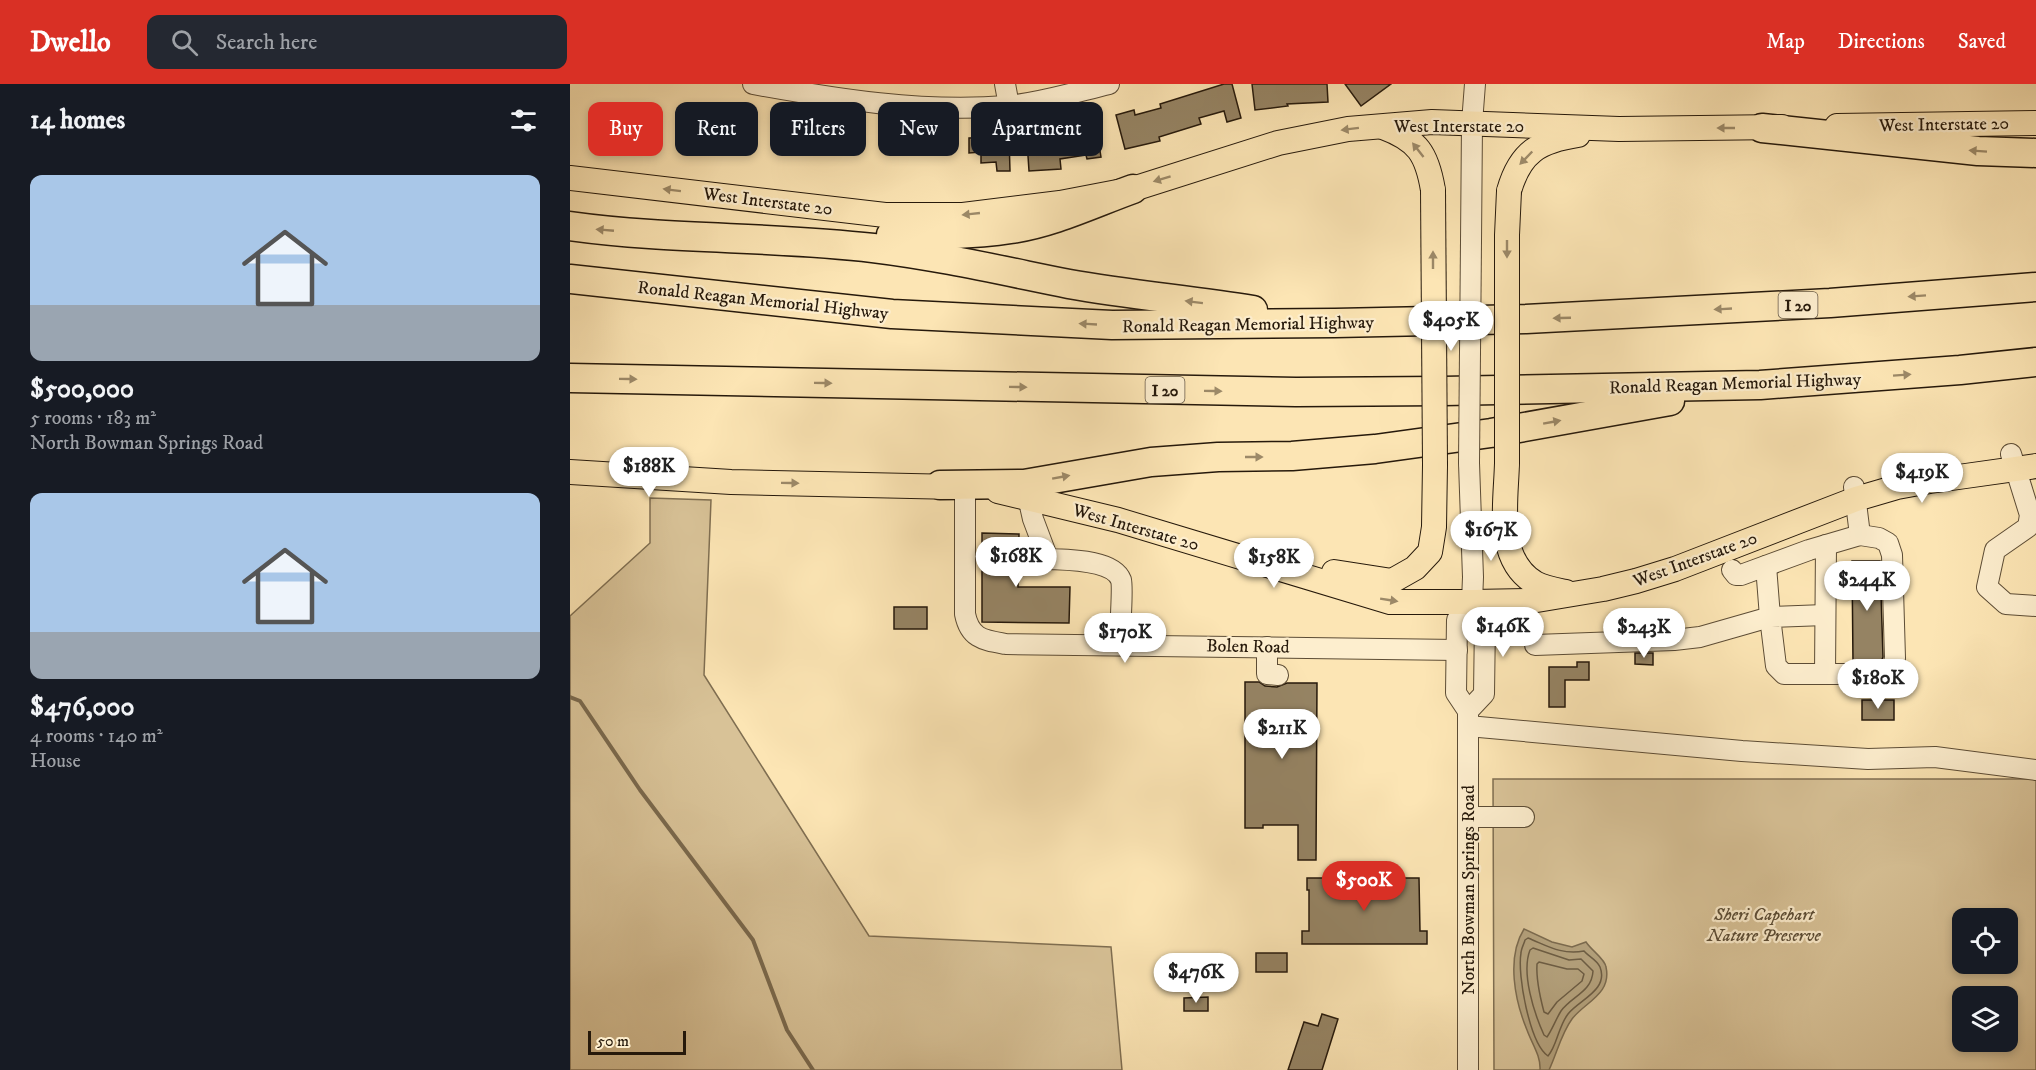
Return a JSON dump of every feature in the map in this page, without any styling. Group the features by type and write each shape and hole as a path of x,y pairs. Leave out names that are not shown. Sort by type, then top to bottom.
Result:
{"highway":[{"path":"1762,128 1978,151 2036,153"},
{"path":"733,238 831,234 926,235 1012,229 1052,219 1133,189"},
{"path":"570,226 650,234 871,248 929,255 1071,284 1335,323"},
{"name":"Ronald Reagan Memorial Highway","path":"570,279 892,314 1112,325 1526,319 1830,303 2036,287"},
{"path":"1976,292 2036,281"},
{"name":"Ronald Reagan Memorial Highway","path":"570,378 1296,392 1760,385 2036,362"},
{"path":"953,486 1024,484 1151,462 1218,457 1292,456 1431,442 1760,385"}],"main road":[{"name":"West Interstate 20","path":"570,178 885,214 963,215 1060,203 1133,189 1278,143 1348,129 1382,126 1432,122 1619,129 2036,123"},
{"path":"1252,561 1298,563 1347,575 1392,581 1415,568 1430,552 1434,527 1435,465 1433,190 1429,168 1419,149 1404,135 1382,126"},
{"path":"1574,594 1535,583 1512,561 1508,548 1506,534 1509,191 1514,173 1524,158 1540,146 1564,138 1619,129"},
{"name":"West Interstate 20","path":"570,472 731,482 953,486 1000,491 1118,520 1390,602 1472,602 1531,601 1636,582 1675,569 1855,493 2021,463"}],"street":[{"path":"753,84 836,99 971,107"},
{"path":"1005,84 1008,102"},
{"path":"1030,102 1110,84"},
{"path":"1475,84 1472,123 1469,463 1472,602 1485,621 1484,694 1468,718 1742,751 1868,759 1935,757 2036,770"},
{"path":"2021,463 2032,507 2030,515 2032,528 1995,550 1987,587 2006,604 2036,606"},
{"name":"Bolen Road","path":"953,486 967,625 981,639 1006,644 1457,650"},
{"path":"1855,493 1860,535"},
{"path":"1028,497 1033,519 1048,559 1095,563 1112,569 1121,580 1119,645"},
{"path":"1732,570 1738,575 1766,566 1814,545 1860,535 1879,538 1888,543 1892,555 1895,658 1893,667 1886,674 1784,674 1776,666 1766,566"},
{"path":"1814,545 1825,615 1825,674"},
{"name":"North Bowman Springs Road","path":"1467,1070 1468,718 1456,693 1457,620 1472,602"},
{"path":"1535,645 1674,640 1700,637 1770,617 1825,615"},
{"path":"1267,647 1267,674 1278,675"},
{"path":"1468,817 1524,817"}],"green space":[{"path":"650,498 711,500 704,675 869,936 1111,947 1122,1070 570,1070 570,616 650,543"},
{"name":"Sheri Capehart Nature Preserve","path":"1493,779 2036,779 2036,1070 1494,1070"}],"water":[{"path":"1524,929 1552,942 1572,947 1586,942 1606,967 1605,984 1596,997 1577,1013 1568,1025 1549,1070 1540,1070 1538,1055 1523,1019 1516,993 1515,953"}],"building":[{"path":"1224,84 1232,84 1241,118 1227,122 1224,111 1199,118 1201,124 1159,137 1160,141 1125,149 1116,115 1134,110 1135,115 1161,108 1160,104"},
{"path":"1252,84 1327,84 1328,102 1287,104 1288,106 1255,110"},
{"path":"1345,84 1391,84 1361,106"},
{"path":"969,138 971,138 971,153 969,153"},
{"path":"981,156 1010,156 1010,171 997,171 996,162 981,163"},
{"path":"1028,156 1080,156 1060,159 1061,169 1029,171"},
{"path":"1086,156 1101,156 1101,157 1087,159"},
{"path":"982,533 1019,534 1018,587 1070,587 1069,623 982,622"},
{"path":"1852,561 1880,561 1883,657 1881,662 1853,662"},
{"path":"894,607 927,607 927,629 894,629"},
{"path":"1635,653 1653,653 1653,665 1635,664"},
{"path":"1577,662 1589,662 1589,680 1565,680 1565,707 1549,707 1549,667 1577,667"},
{"path":"1245,682 1259,682 1265,686 1277,687 1287,683 1317,683 1316,860 1298,860 1298,825 1263,825 1263,828 1245,828"},
{"path":"1862,700 1894,700 1894,720 1862,720"},
{"path":"1307,878 1419,878 1420,931 1427,931 1427,944 1302,944 1302,931 1309,931"},
{"path":"1256,953 1287,953 1287,972 1256,972"},
{"path":"1208,997 1208,1011 1184,1011 1184,998"},
{"path":"1322,1014 1338,1019 1322,1070 1288,1070 1304,1022 1318,1026"}],"waterway":[{"path":"570,697 580,701 640,790 753,940 787,1030 813,1070"}]}
